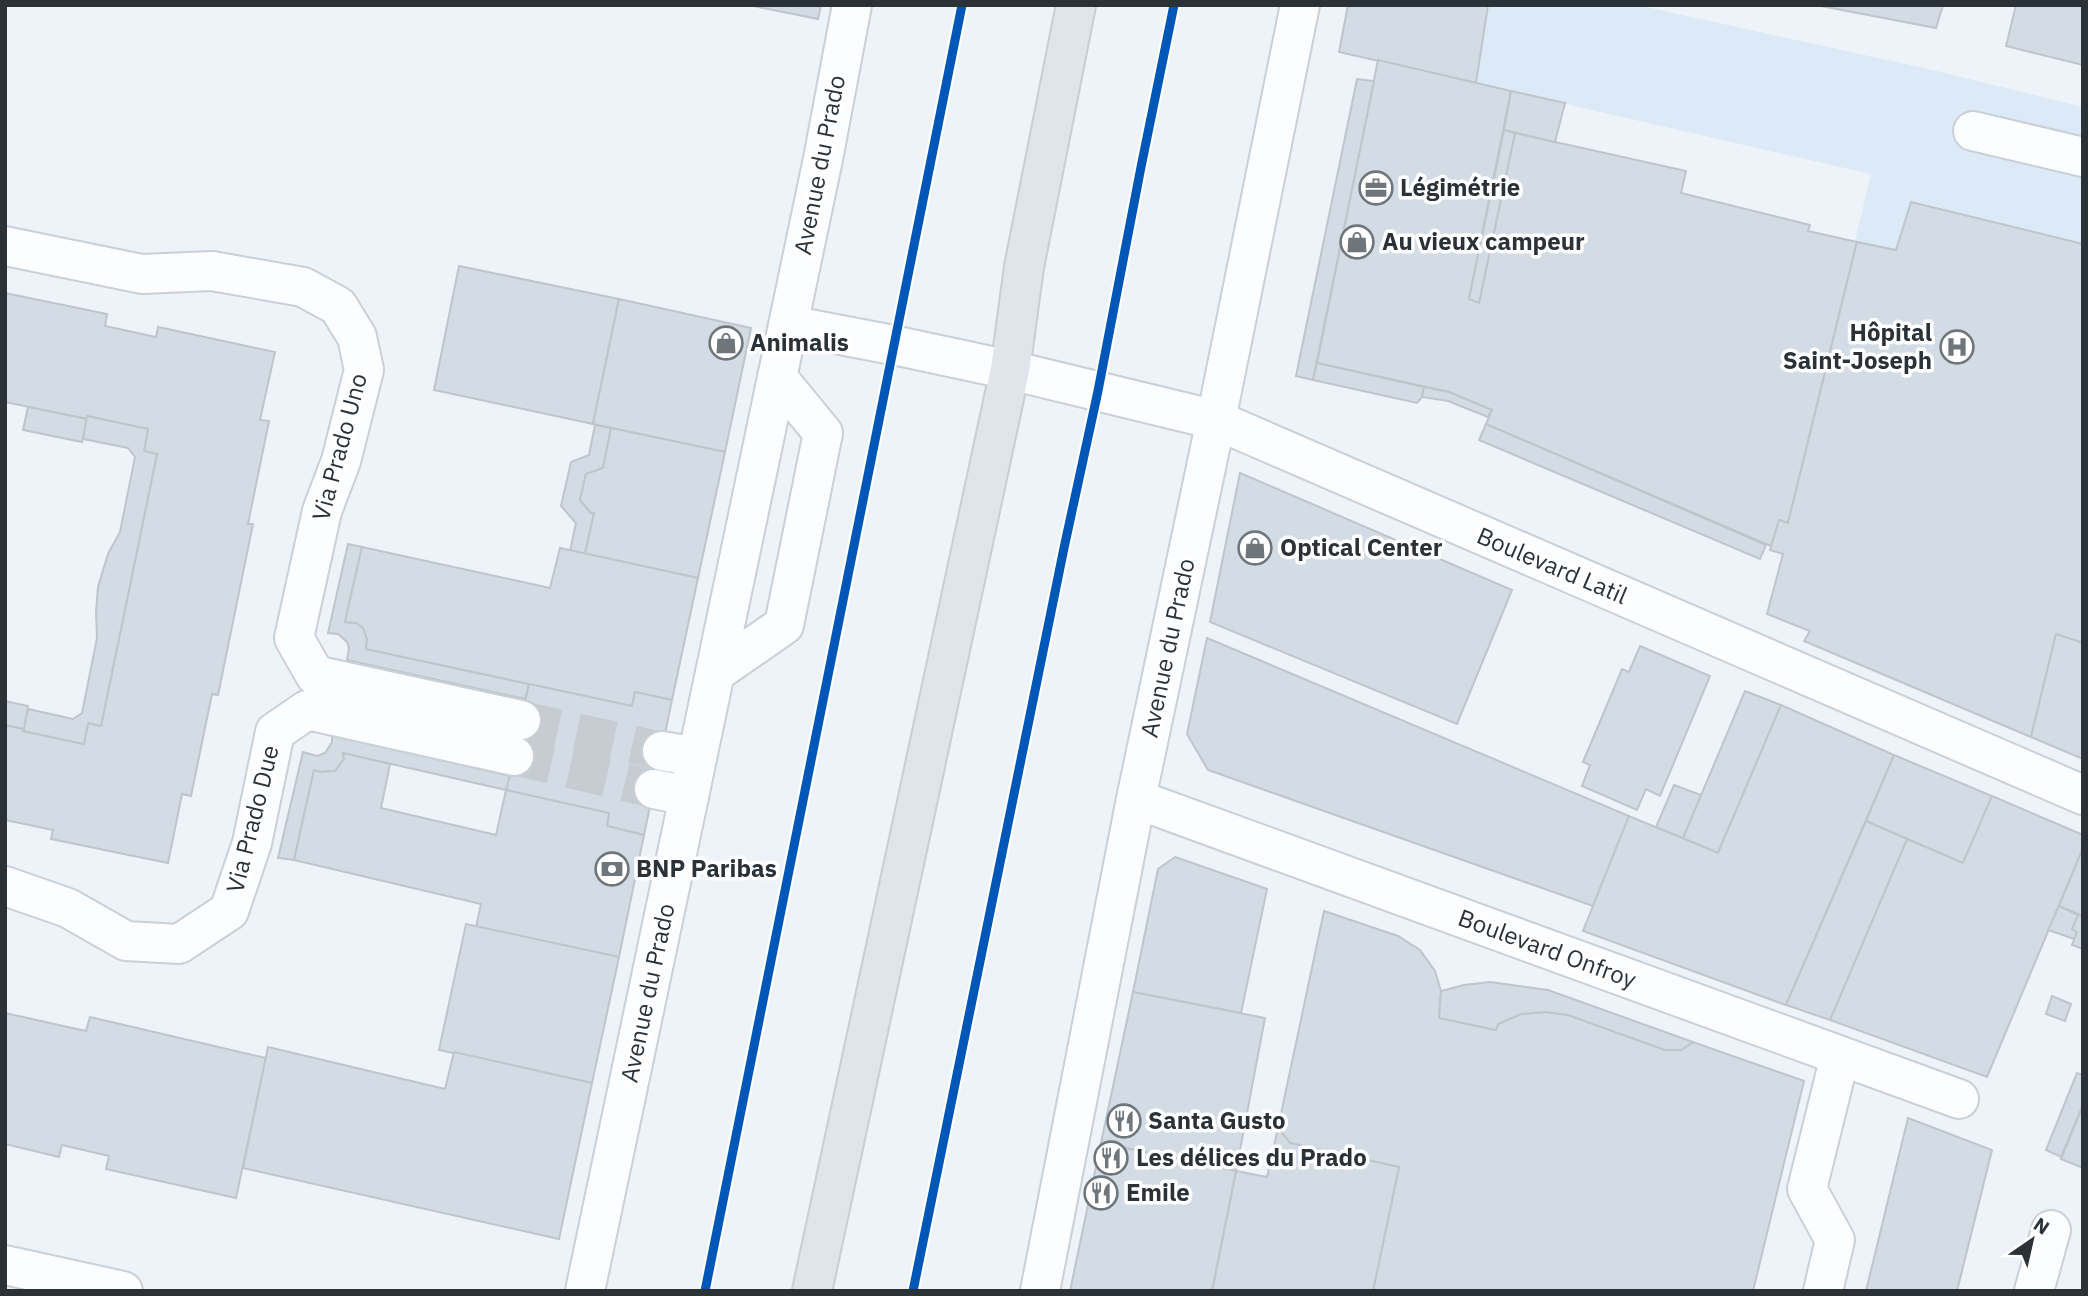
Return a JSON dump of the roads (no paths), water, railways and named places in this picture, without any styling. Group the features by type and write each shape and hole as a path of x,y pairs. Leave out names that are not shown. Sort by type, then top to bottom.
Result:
{"main road":[{"path":"812,1291 1010,370 1024,267 1076,5"}],"street":[{"name":"Avenue du Prado","path":"585,1291 679,754 715,673 823,159 852,5"},
{"name":"Avenue du Prado","path":"1040,1291 1136,799 1300,5"},
{"path":"1973,131 2083,157"},
{"name":"Via Prado Uno","path":"5,246 142,274 212,271 303,287 338,306 357,337 364,370 341,461 321,511 294,638 311,692"},
{"path":"788,326 1010,370"},
{"name":"Boulevard Latil","path":"1010,370 1216,420 2083,795"},
{"path":"715,673 784,625 823,433 777,377"},
{"path":"311,692 517,738"},
{"name":"Via Prado Due","path":"5,886 68,908 126,941 179,944 229,911 252,844 275,732 311,692"},
{"name":"Boulevard Onfroy","path":"1136,799 1959,1100"},
{"path":"1823,1291 1835,1240 1807,1189 1840,1056"},
{"path":"2034,1291 2051,1230"},
{"path":"5,1265 123,1291"}],"tunnel":[{"path":"521,720 662,751"},
{"path":"514,756 654,789"}],"place":[{"name":"Légimétrie","path":"1376,188"},
{"name":"Au vieux campeur","path":"1357,242"},
{"name":"Animalis","path":"726,343"},
{"name":"Hôpital Saint-Joseph","path":"1957,347"},
{"name":"Optical Center","path":"1255,548"},
{"name":"BNP Paribas","path":"612,869"},
{"name":"Santa Gusto","path":"1124,1121"},
{"name":"Les délices du Prado","path":"1111,1158"},
{"name":"Emile","path":"1101,1193"}]}
